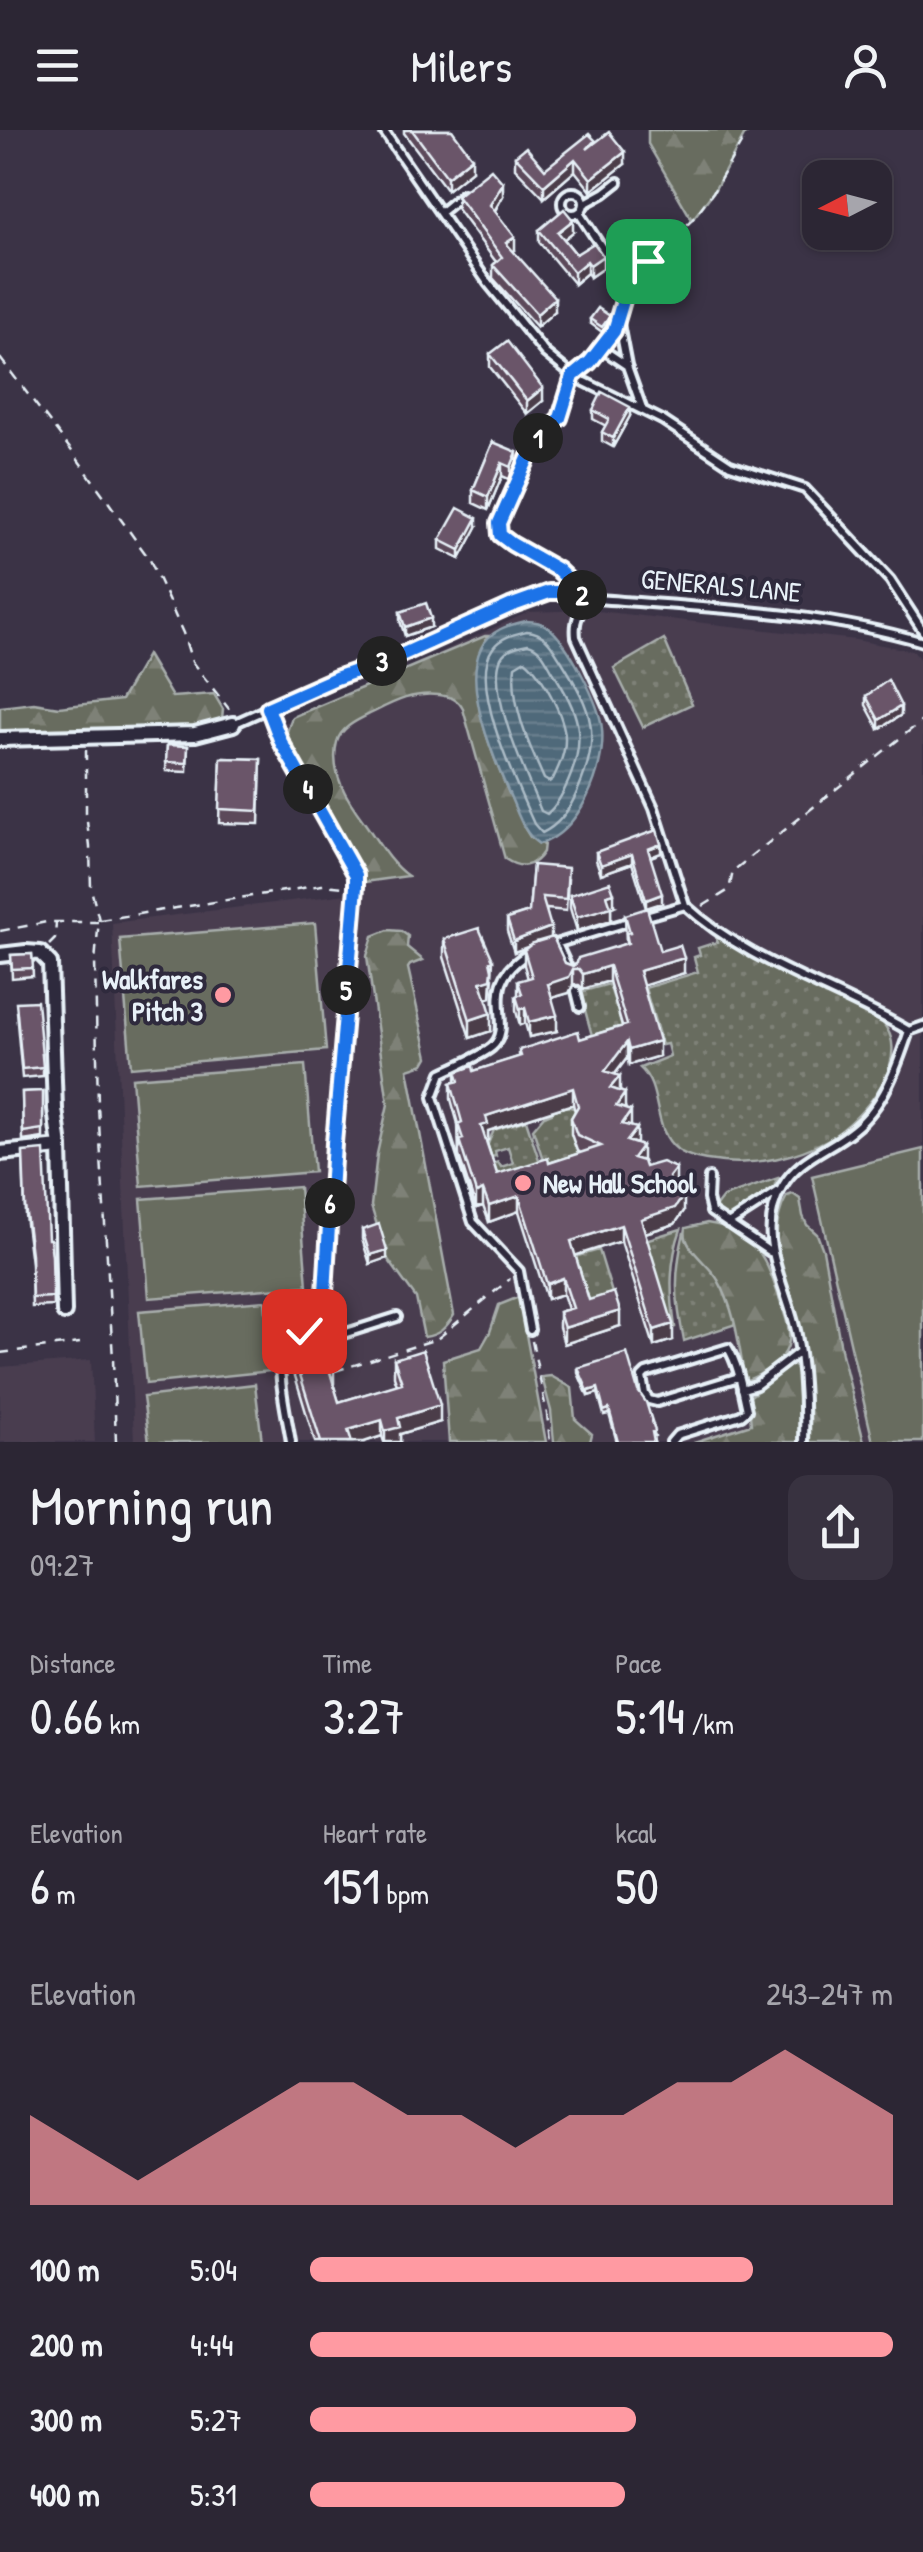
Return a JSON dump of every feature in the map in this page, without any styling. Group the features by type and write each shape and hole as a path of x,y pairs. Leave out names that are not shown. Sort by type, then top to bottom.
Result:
{"street":[{"name":"GENERALS LANE","path":"0,739 195,734 236,723"},
{"path":"0,956 26,952 40,954 50,963 64,1312"},
{"path":"0,1153 60,1147"}],"lane":[{"path":"383,130 488,282 545,352 573,376 642,410 730,465 805,489 890,580 923,631"},
{"path":"579,213 584,204 618,182"},
{"path":"440,213 475,184"},
{"path":"579,213 564,210 563,198 576,192 583,197 584,204"},
{"path":"579,213 627,287 618,320 602,349 573,376 560,418 537,438 499,523 500,535 558,570 585,596"},
{"path":"618,320 627,366 642,410"},
{"path":"602,349 627,366"},
{"name":"GENERALS LANE","path":"236,723 549,592 796,616 892,632 923,642"},
{"path":"598,598 580,611 576,637 654,808 685,905 754,952 909,1031 923,1026"},
{"path":"268,708 281,742 356,875 322,1321"},
{"path":"530,1330 519,1271 473,1222 433,1097 442,1074 493,1046 502,1030 498,995 514,962 530,952 685,905"},
{"path":"556,944 571,975"},
{"path":"576,991 580,1007"},
{"path":"728,1224 780,1190 802,1161 841,1139 868,1116 894,1075 909,1031"},
{"path":"709,1178 711,1212 771,1252"},
{"path":"780,1190 772,1217 771,1252 793,1317 800,1352 805,1390 804,1442"},
{"path":"322,1321 340,1335 396,1317"},
{"path":"291,1442 280,1355 283,1344 291,1337 322,1321"},
{"path":"672,1442 677,1435 747,1410 739,1376 734,1357 728,1348 646,1373 642,1382 649,1400 657,1402 739,1376"},
{"path":"742,1389 756,1385 800,1352"}],"path":[{"path":"627,287 714,192 748,130"},
{"path":"0,358 150,560 183,632 192,662 236,723"},
{"path":"700,908 728,890 733,872 923,720"},
{"path":"86,736 91,889 99,921 95,961 98,1106 116,1442"},
{"path":"0,931 56,922 99,921 322,885 356,887"},
{"path":"40,954 56,938 56,922"},
{"path":"333,1371 437,1339 519,1271"},
{"path":"530,1330 550,1442"},
{"path":"0,1352 80,1343"}],"shaded area":[{"name":"New Hall School","path":"589,610 856,640 913,651 923,663 923,1442 134,1442 112,923 347,894 356,864 282,724 529,612"},
{"path":"91,1360 95,1442 0,1442 0,1367"}],"green space":[{"path":"648,130 747,130 714,191 692,220 648,144"},
{"path":"485,636 476,681 479,707 495,760 525,829 539,844 544,843 543,852 526,865 505,859 463,709 450,697 411,696 356,721 342,732 337,742 335,764 346,794 384,851 408,876 364,882 358,863 288,744 286,734 292,717"},
{"path":"664,639 692,704 643,727 614,668"},
{"path":"147,655 172,697 214,694 223,709 222,719 200,727 0,733 0,707 34,703 59,707 121,700"},
{"name":"Walkfares Pitch 3","path":"315,923 326,1050 131,1067 120,939"},
{"path":"388,930 408,936 407,947 423,960 408,968 428,1057 424,1064 408,1069 454,1315 442,1330 424,1337 416,1298 387,1258 371,1206 388,1104 367,956 373,936"},
{"path":"719,936 770,966 875,1016 888,1031 892,1047 890,1065 882,1084 856,1117 815,1146 763,1161 723,1162 683,1153 664,1132 652,1086 640,1068 670,1056 667,1044 662,1045 645,988 698,972 694,957 700,955 698,948 717,942"},
{"path":"609,984 627,1040 596,1050 580,992"},
{"path":"305,1065 314,1172 141,1186 132,1078"},
{"path":"566,1106 574,1108 595,1159 549,1178 533,1129 544,1116"},
{"path":"526,1120 544,1175 497,1176 493,1164 498,1162 501,1167 513,1163 508,1147 495,1151 496,1156 491,1157 487,1146 494,1130"},
{"path":"923,1149 923,1442 873,1442 812,1176"},
{"path":"778,1178 773,1190 728,1219 716,1210 723,1197"},
{"path":"299,1187 307,1286 149,1298 141,1199"},
{"path":"793,1194 800,1199 807,1225 817,1234 823,1250 842,1354 864,1442 810,1442 802,1340 778,1250 780,1214 787,1196"},
{"path":"707,1223 738,1233 758,1250 771,1274 788,1326 789,1341 779,1361 745,1381 729,1304 714,1274 692,1249 686,1235 686,1228"},
{"path":"681,1229 673,1266 675,1327 671,1328 645,1240"},
{"path":"684,1232 721,1283 736,1324 684,1341 677,1286"},
{"path":"599,1250 615,1303 590,1310 574,1257"},
{"path":"519,1297 546,1442 449,1442 443,1360 481,1348 499,1305"},
{"path":"265,1301 271,1371 146,1384 139,1311"},
{"path":"791,1365 797,1368 801,1392 800,1442 694,1442 751,1424 748,1398"},
{"path":"551,1376 572,1388 575,1419 592,1434 590,1442 554,1442 542,1377"},
{"path":"255,1384 262,1442 149,1442 143,1397"}],"water":[{"path":"526,621 545,625 565,646 589,690 602,729 594,780 578,814 553,838 539,844 522,823 497,764 483,724 475,683 476,664 489,637"}],"building":[{"path":"412,130 452,130 472,157 447,177"},
{"path":"609,132 625,152 591,179 575,159 544,186 515,156 526,147 545,169 589,134 595,140 587,149"},
{"path":"491,169 503,183 490,205 515,237 506,243 555,298 537,314 493,265 502,257 457,196"},
{"path":"564,209 573,220 558,232 576,254 594,243 603,256 590,265 587,261 574,272 539,230"},
{"path":"598,308 610,316 602,327 590,319"},
{"path":"507,341 543,388 527,401 490,354"},
{"path":"602,392 630,407 613,438 602,432 609,419 593,410"},
{"path":"493,442 517,452 511,467 502,463 488,497 473,490"},
{"path":"458,508 477,518 460,550 440,540"},
{"path":"426,603 431,618 405,627 400,612"},
{"path":"888,680 901,706 879,720 866,696"},
{"path":"167,745 188,746 187,763 166,762"},
{"path":"221,758 261,759 259,811 219,809"},
{"path":"657,830 661,844 648,849 662,894 646,900 632,854 601,865 596,852"},
{"path":"533,865 568,868 566,899 542,897 551,927 514,941 507,919 529,912"},
{"path":"610,882 614,893 607,895 611,907 577,917 570,895"},
{"path":"647,908 660,951 680,945 684,958 639,971 659,1041 629,1050 627,1042 605,1071 620,1076 610,1088 625,1093 616,1106 631,1111 622,1124 637,1128 627,1141 642,1146 633,1158 643,1161 645,1167 662,1162 676,1168 669,1177 674,1191 684,1195 675,1208 641,1219 673,1324 654,1330 621,1225 571,1241 589,1300 614,1292 620,1311 564,1328 559,1312 573,1308 563,1278 547,1284 519,1196 489,1206 483,1190 476,1193 459,1140 463,1139 458,1124 462,1122 451,1083 459,1081 456,1072 473,1066 474,1071 521,1056 519,1050 578,1031 580,1039 627,1025 609,966 583,974 573,969 569,977 548,984 557,1015 529,1022 516,996 522,994 518,981 532,977 524,950 533,943 553,937 565,963 573,966 578,958 628,943 626,933 630,932 625,915","holes":["573,1088 578,1106 571,1118 577,1135 601,1146 497,1174 481,1126 488,1124 486,1116"]},
{"path":"479,928 493,960 491,979 481,982 491,1013 470,1020 444,939"},
{"path":"32,954 33,968 12,969 11,955"},
{"path":"37,1001 43,1067 22,1069 16,1002"},
{"path":"43,1091 43,1129 23,1132 22,1092"},
{"path":"44,1150 53,1297 32,1298 23,1152"},
{"path":"379,1224 387,1250 370,1255 362,1230"},
{"path":"317,1330 318,1335 323,1333 334,1367 329,1369 339,1402 402,1383 394,1359 423,1350 440,1405 398,1418 400,1427 385,1431 382,1420 348,1430 352,1442 321,1442 289,1339"},
{"path":"627,1353 655,1431 654,1442 618,1442 609,1409 604,1411 598,1388 588,1391 578,1368"}],"place":[{"name":"Walkfares Pitch 3","path":"223,995"},
{"name":"New Hall School","path":"523,1183"}],"route":[{"path":"304,1331 322,1321 324,1309 356,875 281,742 268,708 549,592 585,596 558,570 500,535 499,523 537,438 560,418 573,376 602,349 614,331 628,284 648,261"}]}
